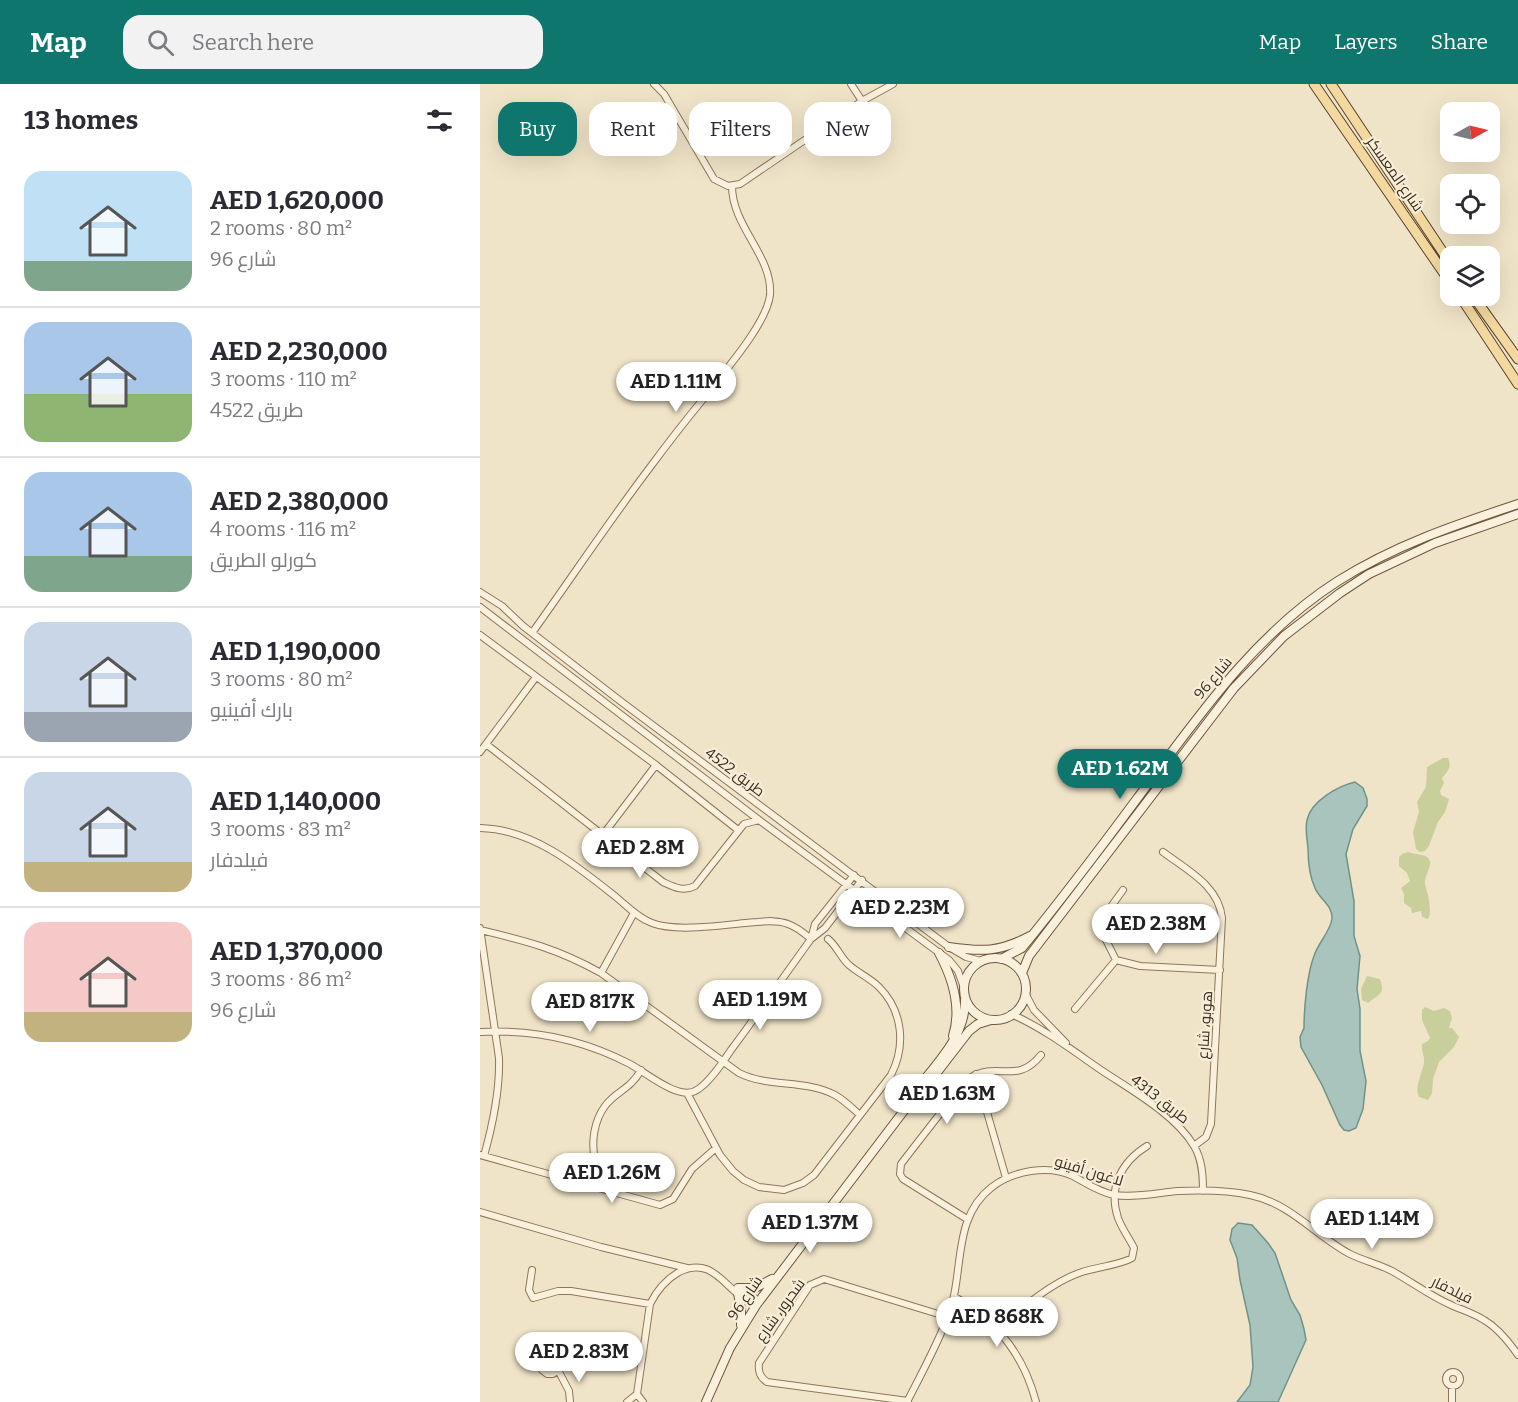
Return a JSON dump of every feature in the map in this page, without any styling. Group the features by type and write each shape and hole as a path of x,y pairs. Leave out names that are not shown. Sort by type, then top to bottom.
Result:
{"main road":[{"name":"شارع المعسكر","path":"1314,84 1440,267"},
{"name":"شارع المعسكر","path":"1331,84 1440,247"},
{"path":"1467,306 1518,384"},
{"path":"1480,306 1518,359"}],"street":[{"path":"654,84 664,94 714,179 732,186 740,184 862,101 893,84"},
{"path":"851,84 862,101"},
{"path":"532,633 650,467 727,369 765,313 770,296 767,273 735,209 732,186"},
{"name":"شارع 96","path":"1001,959 1022,948 1214,696 1249,656 1276,630 1336,582 1367,563 1425,535 1518,504"},
{"name":"شارع 96","path":"1022,973 1029,956 1234,688 1284,636 1369,574 1435,543 1518,514"},
{"name":"طريق 4522","path":"480,592 502,606 532,633 711,770 862,880 949,947 966,957 981,961"},
{"name":"طريق 4522","path":"480,607 759,820 939,953 958,971 963,985"},
{"path":"480,634 656,765 738,831"},
{"path":"480,752 536,677"},
{"path":"486,744 602,836 663,882 676,888 684,889 695,886 744,824 759,820"},
{"path":"602,836 656,765"},
{"path":"744,808 744,824"},
{"path":"480,828 504,830 540,844 566,859 634,913 652,923 670,927 781,922 796,927 811,939"},
{"name":"هوبو، شارع","path":"1163,852 1208,887 1220,903 1222,918 1211,1124 1206,1137 1194,1146"},
{"path":"811,939 812,930 817,922 854,875"},
{"path":"480,1032 527,1033 582,1043 641,1070 669,1088 687,1093 695,1091 723,1062 811,939 825,928 862,880"},
{"path":"1123,890 1100,922 1102,932 1116,960 1140,966 1220,970"},
{"path":"601,973 634,913"},
{"path":"817,922 825,928"},
{"path":"716,1148 693,1169 677,1194 668,1203 660,1205 482,1156 495,1112 500,1079 496,1031 480,929 554,949 601,973 740,1073 758,1081 804,1085 834,1095 860,1115"},
{"path":"949,947 980,951 995,950 1007,947 1033,934"},
{"path":"687,1093 716,1148 728,1166 744,1180 767,1189 789,1188 803,1183 814,1174 895,1067 901,1043 900,1026 895,1011 883,991 847,964 836,946 828,939"},
{"path":"939,953 952,980 956,1005 957,1017 950,1045"},
{"path":"991,958 1009,961 1022,973 1026,983 1025,993 1019,1008 1011,1014 992,1019 974,1012 965,1000 963,985 967,975 981,961 991,958"},
{"path":"1075,1009 1116,960"},
{"name":"طريق 4313","path":"1025,993 1034,1010 1070,1048"},
{"name":"شارع 96","path":"909,1104 913,1094 950,1045 964,1021 965,1000"},
{"name":"طريق 4313","path":"1011,1014 1070,1048 1166,1115 1185,1133 1194,1146 1203,1176 1203,1191"},
{"name":"شارع 96","path":"706,1402 741,1327 775,1278 909,1104 918,1097 969,1031 978,1024 992,1019"},
{"path":"967,1219 903,1179 901,1164 967,1079 976,1074 997,1070 1018,1072 1034,1064 1041,1055"},
{"path":"598,1188 599,1180 593,1145 597,1122 606,1105 632,1085 641,1070"},
{"path":"976,1074 1006,1179"},
{"path":"1000,1331 1011,1318 1032,1301 1079,1273 1132,1258 1134,1248 1119,1221 1115,1195 1116,1184 1127,1162 1148,1146"},
{"name":"لاغون أفينو","path":"907,1401 948,1317 955,1297 967,1219 981,1196 1006,1179 1023,1173 1052,1170 1067,1174 1115,1195 1203,1191"},
{"name":"فيلدفار","path":"1203,1191 1248,1194 1277,1204 1341,1249 1389,1270 1436,1298 1485,1320 1504,1336 1518,1355"},
{"path":"480,1212 600,1247 687,1268 705,1269 735,1289 747,1302 758,1303"},
{"path":"627,1402 637,1394 651,1304 663,1284 687,1268"},
{"path":"532,1270 529,1290 533,1298 558,1291 571,1291 651,1304"},
{"path":"735,1289 755,1288 775,1278"},
{"name":"شحرور، شارع","path":"907,1401 767,1382 762,1378 758,1369 759,1363 810,1284 818,1280 824,1279 948,1317"},
{"path":"735,1289 741,1309 741,1327"},
{"path":"955,1297 972,1306 1000,1331 1023,1367 1036,1402"},
{"path":"558,1371 569,1391 570,1402"},
{"path":"1452,1386 1452,1402"},
{"path":"637,1394 643,1402"}],"green space":[{"path":"1443,758 1448,758 1449,766 1442,778 1444,783 1440,791 1441,795 1449,799 1429,846 1425,851 1420,852 1416,849 1413,832 1419,812 1417,802 1426,787 1427,767"},
{"path":"1408,852 1425,856 1430,863 1425,881 1430,907 1428,919 1422,917 1421,911 1412,913 1411,908 1404,903 1401,888 1410,881 1407,873 1399,866 1399,857"},
{"path":"1367,976 1380,979 1382,988 1380,994 1368,1003 1362,1000 1361,989"},
{"path":"1425,1007 1434,1011 1444,1008 1450,1011 1452,1018 1449,1028 1452,1028 1459,1037 1454,1047 1439,1062 1433,1079 1432,1093 1428,1100 1419,1097 1417,1089 1424,1063 1422,1044 1430,1038 1422,1020 1422,1010"}],"water":[{"path":"1355,782 1363,788 1367,806 1353,829 1346,854 1354,901 1354,936 1360,956 1357,989 1360,1009 1360,1051 1366,1081 1363,1109 1356,1128 1349,1131 1344,1130 1340,1125 1301,1047 1300,1037 1304,1028 1309,972 1316,951 1332,919 1328,906 1317,892 1311,878 1306,834 1307,820 1314,807 1326,795"},
{"path":"1238,1223 1252,1225 1275,1253 1291,1300 1300,1315 1304,1329 1306,1340 1278,1402 1237,1402 1250,1385 1253,1367 1250,1325 1237,1258 1230,1240 1232,1229"}]}
